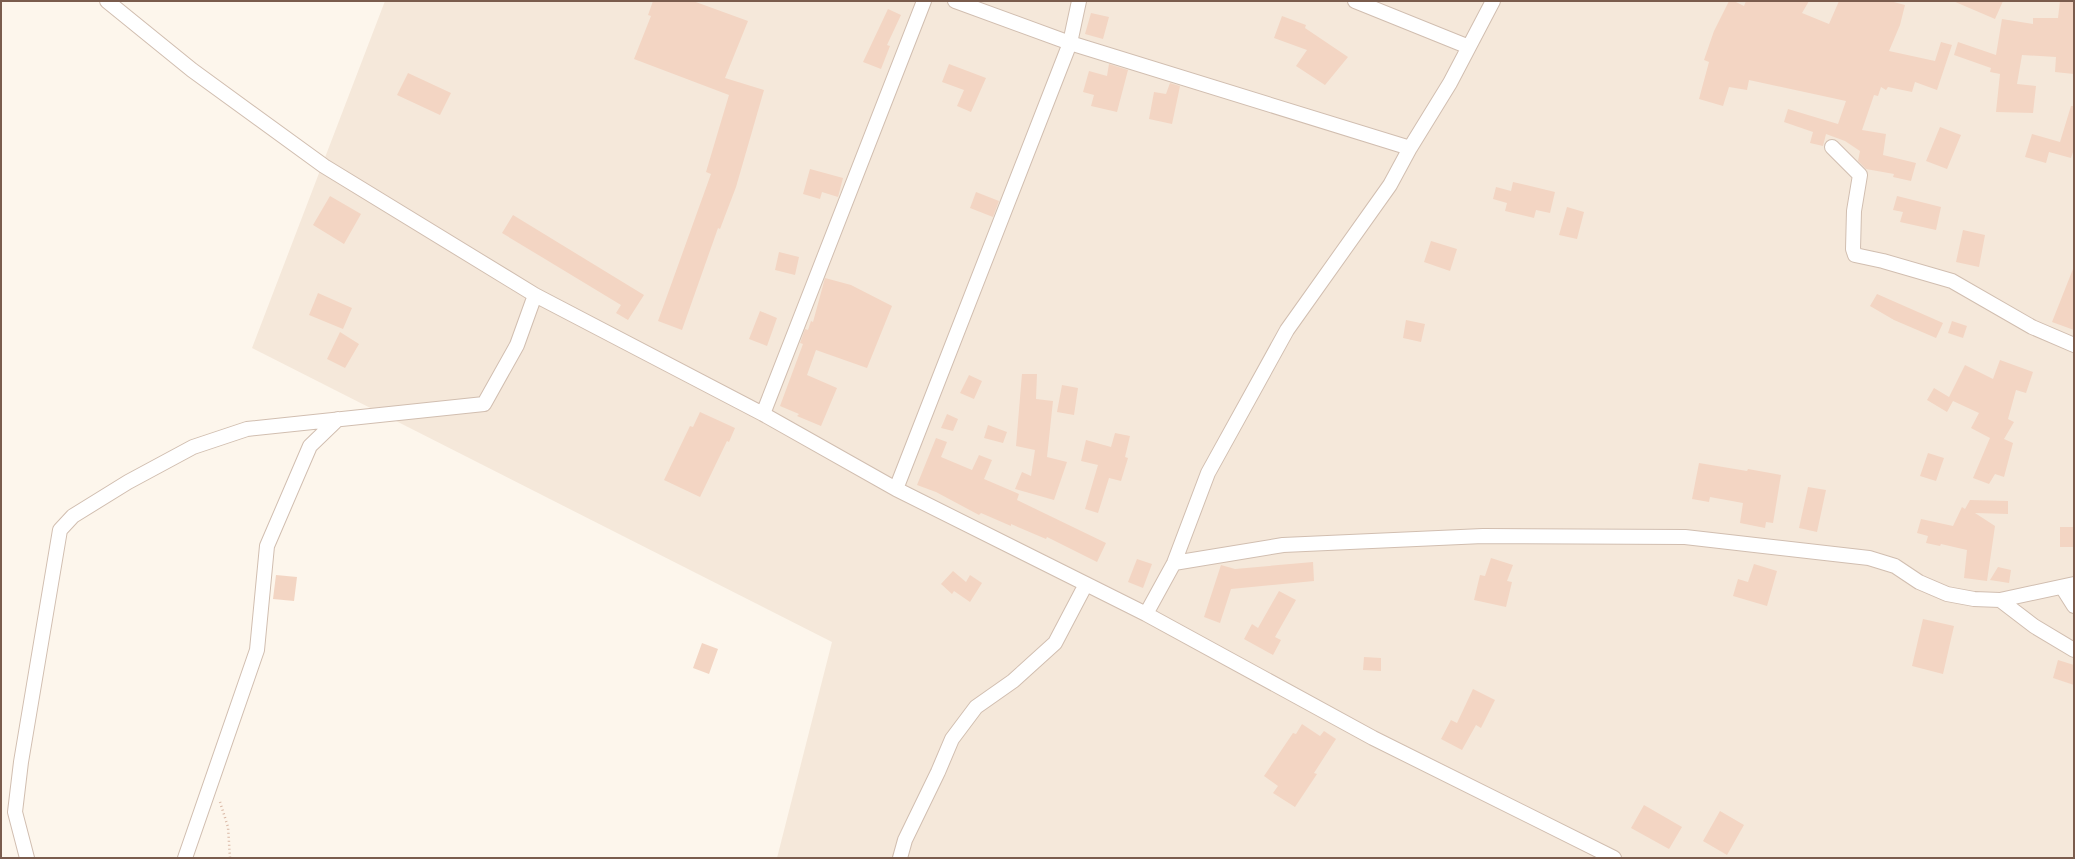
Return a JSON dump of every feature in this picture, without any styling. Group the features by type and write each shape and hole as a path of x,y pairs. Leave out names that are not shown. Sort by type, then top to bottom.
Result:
{"street":[{"path":"107,1 192,70 324,166 535,295 763,414 896,489 1146,614 1373,738 1614,858"},
{"path":"763,414 924,1"},
{"path":"955,1 1070,42 1410,148"},
{"path":"896,489 1070,42 1079,1"},
{"path":"1355,1 1469,47"},
{"path":"1146,614 1174,563 1208,473 1287,330 1390,185 1410,148 1450,83 1493,1"},
{"path":"1832,147 1860,175 1854,211 1853,250 1855,255 1883,260 1952,281 2032,327 2074,345"},
{"path":"27,858 15,812 21,762 60,530 65,524 73,516 128,482 193,447 247,429 338,418 484,404 517,345 535,295"},
{"path":"185,858 257,650 267,546 310,446 338,418"},
{"path":"1174,563 1291,545 1483,536 1685,537 1869,558 1895,566 1919,582 1947,594 1974,599 2000,600 2068,585 2074,606"},
{"path":"900,858 905,840 938,772 952,739 976,707 1013,681 1055,643 1086,584"},
{"path":"2000,600 2034,626 2074,650"}],"path":[{"path":"213,779 228,827 230,858"}],"shaded area":[{"path":"385,1 2074,1 2074,858 777,858 832,642 252,348"}],"building":[{"path":"653,1 693,1 748,21 725,78 764,90 736,187 720,229 718,228 682,330 658,321 711,174 706,172 729,95 634,59 651,16 648,15"},
{"path":"1729,1 1734,1 1744,6 1746,1 1809,1 1802,13 1829,24 1839,1 1890,1 1905,5 1900,25 1889,51 1935,61 1941,42 1952,45 1937,90 1915,82 1912,92 1888,87 1886,90 1881,87 1878,96 1874,95 1862,130 1886,134 1883,155 1916,163 1911,181 1893,177 1894,174 1866,169 1858,161 1860,151 1845,141 1826,134 1823,146 1810,143 1813,132 1784,122 1788,109 1838,124 1846,101 1749,80 1747,90 1729,87 1723,106 1699,99 1709,62 1704,60 1714,31"},
{"path":"1953,1 2003,1 1995,19"},
{"path":"2060,1 2074,1 2074,74 2055,72 2056,57 2022,55 2017,84 2036,86 2033,113 1996,112 2000,74 1990,72 1991,68 1954,55 1958,42 1996,55 2002,19 2033,24 2033,18 2058,18"},
{"path":"888,9 901,15 887,45 890,46 881,69 863,62"},
{"path":"1091,13 1109,17 1103,39 1085,34"},
{"path":"1282,16 1306,25 1305,28 1348,57 1325,85 1296,66 1307,50 1274,38"},
{"path":"949,64 986,78 971,112 957,106 964,90 942,82"},
{"path":"1109,64 1128,70 1117,112 1091,106 1094,95 1083,92 1089,71 1107,76"},
{"path":"408,73 451,93 440,115 397,95"},
{"path":"1170,83 1180,86 1172,124 1149,119 1154,92 1166,94"},
{"path":"2071,106 2074,106 2074,149 2071,158 2049,152 2046,163 2025,157 2032,134 2060,142"},
{"path":"1940,127 1961,135 1947,169 1926,161"},
{"path":"810,169 843,178 838,197 822,192 820,199 803,194"},
{"path":"1513,182 1555,192 1550,213 1536,210 1534,218 1505,211 1507,203 1493,199 1496,187 1511,191"},
{"path":"976,192 999,201 993,217 970,208"},
{"path":"330,196 361,214 344,244 313,225"},
{"path":"1897,196 1941,207 1936,230 1900,222 1903,212 1893,210"},
{"path":"1567,207 1584,212 1577,239 1559,235"},
{"path":"513,215 644,295 628,320 616,313 621,305 502,233"},
{"path":"1963,230 1985,235 1979,267 1956,262"},
{"path":"1431,241 1457,249 1450,271 1424,262"},
{"path":"779,252 799,257 795,275 775,270"},
{"path":"2074,269 2074,330 2052,322"},
{"path":"825,278 851,285 892,306 867,368 816,350 807,375 837,388 821,426 797,416 799,414 780,406 803,344 800,343 805,329 808,330 811,321 813,322"},
{"path":"318,293 352,308 343,329 309,315"},
{"path":"1877,294 1943,323 1936,338 1894,320 1870,306"},
{"path":"760,311 777,318 767,346 749,339"},
{"path":"1406,320 1425,324 1421,342 1403,338"},
{"path":"1952,321 1967,326 1963,338 1948,333"},
{"path":"340,332 359,344 345,368 327,359"},
{"path":"2000,360 2033,372 2026,393 2016,390 2008,419 2014,422 2004,439 2013,443 2004,477 1995,474 1989,484 1973,478 1990,438 1971,428 1979,413 1953,401 1947,412 1927,400 1934,388 1949,397 1965,365 1993,379"},
{"path":"1022,374 1037,374 1036,399 1053,401 1047,457 1067,462 1054,500 1015,489 1022,472 1031,476 1035,450 1016,446"},
{"path":"969,375 982,381 974,399 960,393"},
{"path":"1062,385 1078,388 1074,415 1057,412"},
{"path":"700,412 735,428 729,442 727,441 700,497 664,480 690,426 693,427"},
{"path":"947,414 958,419 953,431 941,428"},
{"path":"988,425 1007,432 1003,443 984,438"},
{"path":"1115,433 1130,436 1125,457 1128,458 1121,481 1109,478 1098,513 1085,509 1098,465 1081,461 1086,440 1111,447"},
{"path":"936,438 947,442 941,457 972,470 979,455 992,460 984,479 1019,494 1017,500 1106,543 1097,562 1047,537 1046,539 981,513 979,515 936,492 917,485"},
{"path":"1928,453 1944,458 1936,481 1920,476"},
{"path":"1699,463 1781,475 1773,523 1766,522 1765,528 1740,523 1743,503 1710,497 1709,502 1692,499"},
{"path":"1808,487 1826,490 1817,532 1799,528"},
{"path":"1970,500 2008,501 2008,514 1975,513 1995,526 1987,581 1964,578 1967,550 1941,544 1940,546 1926,543 1928,536 1917,533 1921,519 1953,526 1962,507 1965,509"},
{"path":"2060,527 2074,527 2074,547 2060,547"},
{"path":"1491,558 1513,565 1507,581 1512,582 1506,607 1474,600 1480,575 1485,576"},
{"path":"1137,559 1152,564 1143,588 1128,582"},
{"path":"1313,562 1314,581 1231,589 1220,623 1204,617 1221,565 1235,569"},
{"path":"1754,564 1777,571 1767,606 1733,596 1738,579 1748,582"},
{"path":"1998,567 2011,570 2009,583 1990,580"},
{"path":"953,571 966,582 970,575 982,583 970,602 954,591 952,594 941,584"},
{"path":"276,575 297,577 294,601 273,599"},
{"path":"1279,591 1296,600 1275,637 1281,640 1273,655 1244,639 1252,624 1258,628"},
{"path":"1923,619 1954,626 1943,674 1912,666"},
{"path":"702,643 718,649 709,674 693,668"},
{"path":"1364,657 1381,658 1381,671 1363,670"},
{"path":"2058,660 2074,665 2074,685 2053,678"},
{"path":"1473,689 1495,700 1481,728 1476,725 1462,750 1441,739 1451,720 1457,723"},
{"path":"1302,724 1320,736 1324,731 1336,739 1314,773 1317,774 1295,807 1273,793 1278,786 1264,776 1293,733 1296,734"},
{"path":"1644,805 1682,827 1669,849 1631,828"},
{"path":"1720,811 1744,825 1727,855 1703,841"}]}
